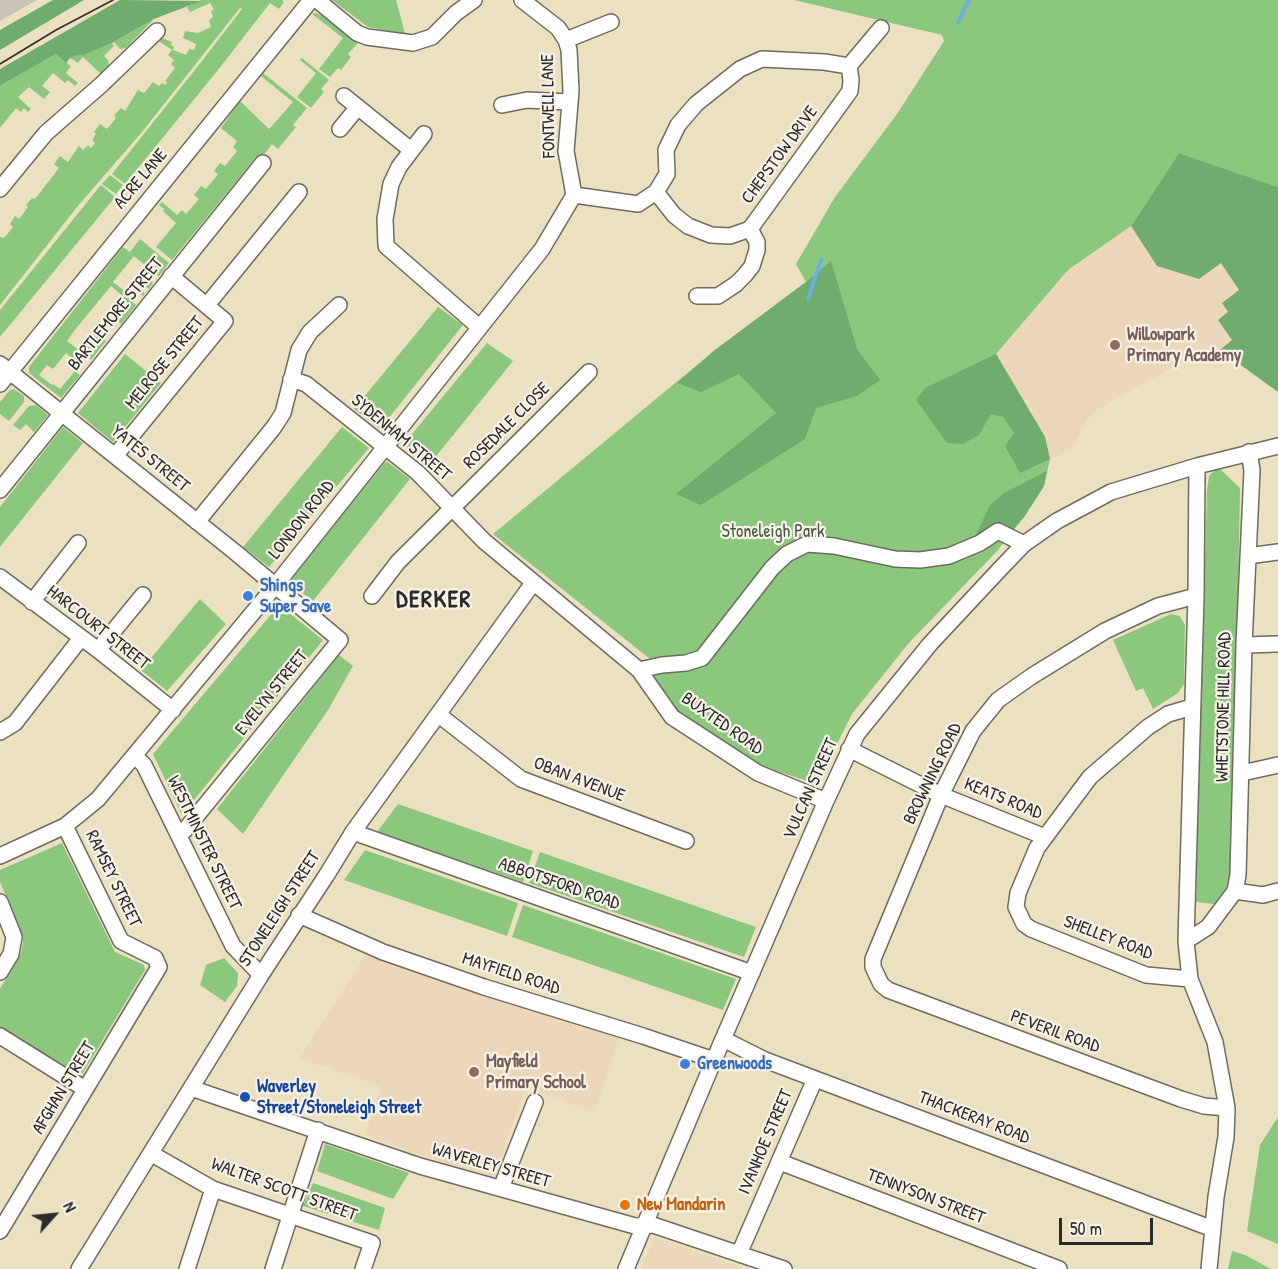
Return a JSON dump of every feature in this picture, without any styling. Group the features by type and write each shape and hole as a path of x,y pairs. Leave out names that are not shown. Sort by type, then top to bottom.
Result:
{"street":[{"name":"ACRE LANE","path":"3,373 311,0"},
{"path":"316,0 357,33 413,43 432,37 464,6 474,0"},
{"name":"FONTWELL LANE","path":"522,0 558,28 566,40 570,102 566,151 574,195"},
{"path":"566,40 610,22"},
{"path":"574,195 638,204 656,192 667,174 666,150 678,125 696,104 740,69 762,59 824,62 849,66 881,28"},
{"path":"0,189 46,132 118,58 157,31"},
{"name":"CHEPSTOW DRIVE","path":"656,192 674,215 688,226 711,235 730,236 750,229 850,92 849,66"},
{"path":"344,96 411,150"},
{"path":"502,105 527,100 570,102"},
{"path":"340,129 358,107"},
{"path":"424,134 399,167 391,184 385,219 386,246 479,327"},
{"name":"BARTLEMORE STREET","path":"0,490 263,163"},
{"path":"207,305 299,192"},
{"name":"LONDON ROAD","path":"0,856 65,826 98,800 275,586 542,249 574,195"},
{"path":"697,297 718,296 745,275 752,266 758,250 757,242 750,229"},
{"name":"MELROSE STREET","path":"115,456 225,321 171,276"},
{"path":"197,522 274,427 283,413 298,350 310,332 339,305"},
{"name":"ROSEDALE CLOSE","path":"372,596 398,562 589,372"},
{"name":"YATES STREET","path":"3,373 62,413 275,586"},
{"name":"SYDENHAM STREET","path":"291,379 306,384 418,473 484,541 533,583"},
{"name":"VULCAN STREET","path":"626,1269 714,1060 857,734 930,644 1024,544 1057,521 1111,492 1197,466 1278,446"},
{"name":"WHETSTONE HILL ROAD","path":"1235,891 1238,875 1244,645 1252,470 1249,452"},
{"name":"WHETSTONE HILL ROAD","path":"1197,466 1196,596 1186,941 1190,979 1215,1042 1227,1108 1226,1137 1209,1269"},
{"path":"639,670 686,663 702,657 772,568 787,554 807,544 834,546 895,559 920,560 949,556 980,543 998,531 1024,544"},
{"path":"32,602 78,543"},
{"path":"1248,556 1278,552"},
{"name":"HARCOURT STREET","path":"0,577 98,650 172,710"},
{"name":"BUXTED ROAD","path":"533,583 639,670 672,717 758,773 826,801"},
{"name":"STONELEIGH STREET","path":"79,1269 352,832 533,583"},
{"name":"EVELYN STREET","path":"178,834 185,830 340,640 275,586"},
{"path":"98,650 143,595"},
{"name":"BROWNING ROAD","path":"877,978 873,968 873,959 941,795 974,731 998,700 1105,631 1158,606 1196,596"},
{"path":"0,732 10,727 19,718 81,638"},
{"path":"1244,645 1278,644"},
{"path":"1045,837 1090,777 1148,727 1168,714 1192,707"},
{"name":"OBAN AVENUE","path":"439,715 521,779 686,841"},
{"name":"KEATS ROAD","path":"849,749 941,795 1045,837"},
{"name":"WESTMINSTER STREET","path":"135,756 144,765 233,946 261,975"},
{"path":"1242,773 1278,765"},
{"name":"RAMSEY STREET","path":"65,826 121,941 155,958 159,964"},
{"name":"ABBOTSFORD ROAD","path":"352,832 752,973"},
{"name":"SHELLEY ROAD","path":"1045,837 1037,848 1018,893 1016,907 1024,924 1031,929 1146,975 1190,979"},
{"path":"1186,941 1208,927 1235,891 1263,895 1278,891"},
{"path":"0,902 14,937 11,954 0,972"},
{"name":"MAYFIELD ROAD","path":"299,915 383,952 484,987 714,1060"},
{"name":"AFGHAN STREET","path":"0,1231 157,972 159,964"},
{"name":"PEVERIL ROAD","path":"877,978 888,990 910,999 1181,1099 1204,1106 1227,1108"},
{"path":"0,1036 85,1089"},
{"name":"THACKERAY ROAD","path":"723,1040 765,1060 1213,1228"},
{"name":"IVANHOE STREET","path":"739,1254 815,1079"},
{"name":"WAVERLEY STREET","path":"191,1088 420,1166 635,1226 652,1225 784,1269"},
{"path":"501,1188 535,1101"},
{"path":"273,1269 318,1130"},
{"name":"WALTER SCOTT STREET","path":"152,1154 213,1189 372,1243 363,1269"},
{"name":"TENNYSON STREET","path":"780,1162 1059,1269"},
{"path":"187,1269 213,1189"}],"shaded area":[{"path":"0,0 37,0 0,21"},
{"name":"Willowpark Primary Academy","path":"1131,226 1157,266 1221,263 1240,290 1222,303 1229,312 1232,340 1220,350 1180,363 1098,409 1086,421 1073,448 1050,459 1045,437 996,354 1068,270"},
{"name":"Mayfield Primary School","path":"368,951 619,1038 594,1112 525,1088 493,1180 365,1135 382,1087 300,1058"},
{"path":"655,1237 745,1269 641,1269"}],"green space":[{"path":"53,0 84,0 0,50 0,30"},
{"path":"120,0 201,1 154,19 112,43 82,56 80,54 70,58 66,63 56,54 0,86 0,69"},
{"path":"201,0 282,0 284,2 279,9 270,3 125,184 112,174 242,9 240,8 0,305 0,237 4,238 13,227 10,224 15,216 19,219 28,207 26,205 32,198 35,199 59,168 54,164 60,156 68,162 79,146 83,150 88,145 91,148 95,143 92,140 96,134 94,132 100,124 107,129 121,108 125,111 138,90 144,93 153,82 159,86 162,83 165,85 167,82 165,81 175,68 171,64 174,60 168,55 172,50 159,41 162,38 172,42 173,50 186,55 189,49 194,50 196,44 183,38 185,31 198,33 211,27 209,20 213,17 211,11 214,10 210,3 190,12 187,7"},
{"path":"332,0 396,0 405,34 368,27"},
{"name":"Stoneleigh Park","path":"794,0 1278,0 1278,187 1179,153 1131,226 1068,270 996,354 1045,437 1050,459 1044,486 1024,517 998,550 908,644 852,714 817,784 757,765 673,710 653,676 655,663 493,534 715,350 806,282 796,264 835,197 897,114 944,41 942,35"},
{"path":"315,13 358,43 348,54 351,57 341,70 338,68 330,77 319,69 343,38 312,14"},
{"path":"154,19 126,48 120,49 114,42"},
{"path":"112,43 114,46 104,56 109,66 101,74 83,57 78,63 70,58 80,53 82,56"},
{"path":"56,54 71,66 66,73 78,83 75,86 68,80 65,83 53,73 42,86 50,92 44,99 29,87 18,97 31,109 28,112 24,108 21,112 16,108 0,128 0,86"},
{"path":"302,58 329,80 321,89 324,92 311,108 297,97 316,73 300,60"},
{"path":"263,73 307,108 293,125 296,127 278,149 272,144 260,160 256,157 172,260 156,247 176,223 159,205 162,202 177,215 182,210 186,214 199,199 194,195 201,186 206,189 218,174 214,171 220,163 225,166 237,151 233,147 237,141 221,128 240,101 269,129 293,102 261,76"},
{"path":"1179,153 1278,187 1278,392 1220,350 1232,340 1218,320 1228,312 1222,303 1239,290 1221,263 1199,279 1157,266 1131,226"},
{"path":"110,175 123,185 116,194 102,184"},
{"path":"101,185 115,197 0,337 0,310"},
{"path":"140,239 169,263 159,276 151,271 146,277 153,283 149,289 141,283 138,287 145,293 143,296 136,291 129,299 136,305 121,324 111,315 113,312 118,315 122,310 125,312 130,306 122,300 124,297 111,286 74,331 67,341 80,351 88,342 93,346 97,342 92,337 95,332 106,341 91,360 83,354 77,362 66,353 53,369 47,365 39,375 60,389 75,371 80,375 61,398 29,373 29,367 123,247 130,252","holes":["134,256 147,267 126,292 113,282"]},
{"path":"831,261 857,349 880,380 857,396 816,408 805,439 701,505 676,494 776,413 739,374 701,392 677,383 715,350"},
{"path":"438,307 463,325 380,429 354,409"},
{"path":"487,343 513,361 429,465 403,445"},
{"path":"125,354 161,383 113,442 78,413"},
{"path":"996,354 1045,437 1050,459 1020,473 1005,446 1014,433 1003,417 991,414 979,435 963,444 947,443 916,400 925,388"},
{"path":"14,389 24,396 24,402 9,421 0,414 0,402 10,390"},
{"path":"36,405 48,415 34,432 26,424 20,430 13,425 29,406"},
{"path":"63,427 83,443 0,547 0,507"},
{"path":"342,427 369,448 269,567 243,547"},
{"path":"386,461 410,479 313,601 287,581"},
{"path":"1218,467 1240,488 1233,873 1226,888 1214,904 1196,902 1207,491 1209,476"},
{"path":"1047,471 1044,486 1024,517 1011,532 1000,525 975,536 990,505 1004,493"},
{"path":"200,599 226,624 167,691 141,670"},
{"path":"279,605 323,640 182,815 153,754"},
{"path":"1171,614 1180,616 1185,625 1184,684 1178,693 1153,709 1143,688 1136,691 1113,640"},
{"path":"339,655 353,666 328,710 243,834 217,809"},
{"path":"398,804 533,851 523,882 377,832"},
{"path":"62,843 115,952 144,965 145,970 83,1073 77,1073 0,1027 0,989 21,953 23,943 22,934 0,882 0,870"},
{"path":"365,850 518,903 507,936 344,880"},
{"path":"540,852 756,927 744,957 529,883"},
{"path":"523,905 736,979 723,1010 512,937"},
{"path":"224,958 238,973 237,986 225,1002 200,985 206,965"},
{"path":"1278,1117 1278,1244 1247,1231 1260,1145"},
{"path":"325,1144 409,1173 393,1199 317,1171"},
{"path":"313,1183 385,1208 379,1230 303,1206"},
{"path":"1232,1251 1245,1255 1271,1269 1228,1269"}],"waterway":[{"path":"958,22 969,0"},
{"path":"808,299 821,260"}],"tram line":[{"path":"0,64 56,30 113,0"}],"place":[{"name":"Willowpark Primary Academy","path":"1115,345"},
{"name":"Shings Super Save","path":"248,596"},
{"name":"Greenwoods","path":"685,1064"},
{"name":"Mayfield Primary School","path":"474,1072"},
{"name":"Waverley Street/Stoneleigh Street","path":"245,1097"},
{"name":"New Mandarin","path":"625,1205"}],"district":[{"name":"DERKER","path":"434,601"}]}
